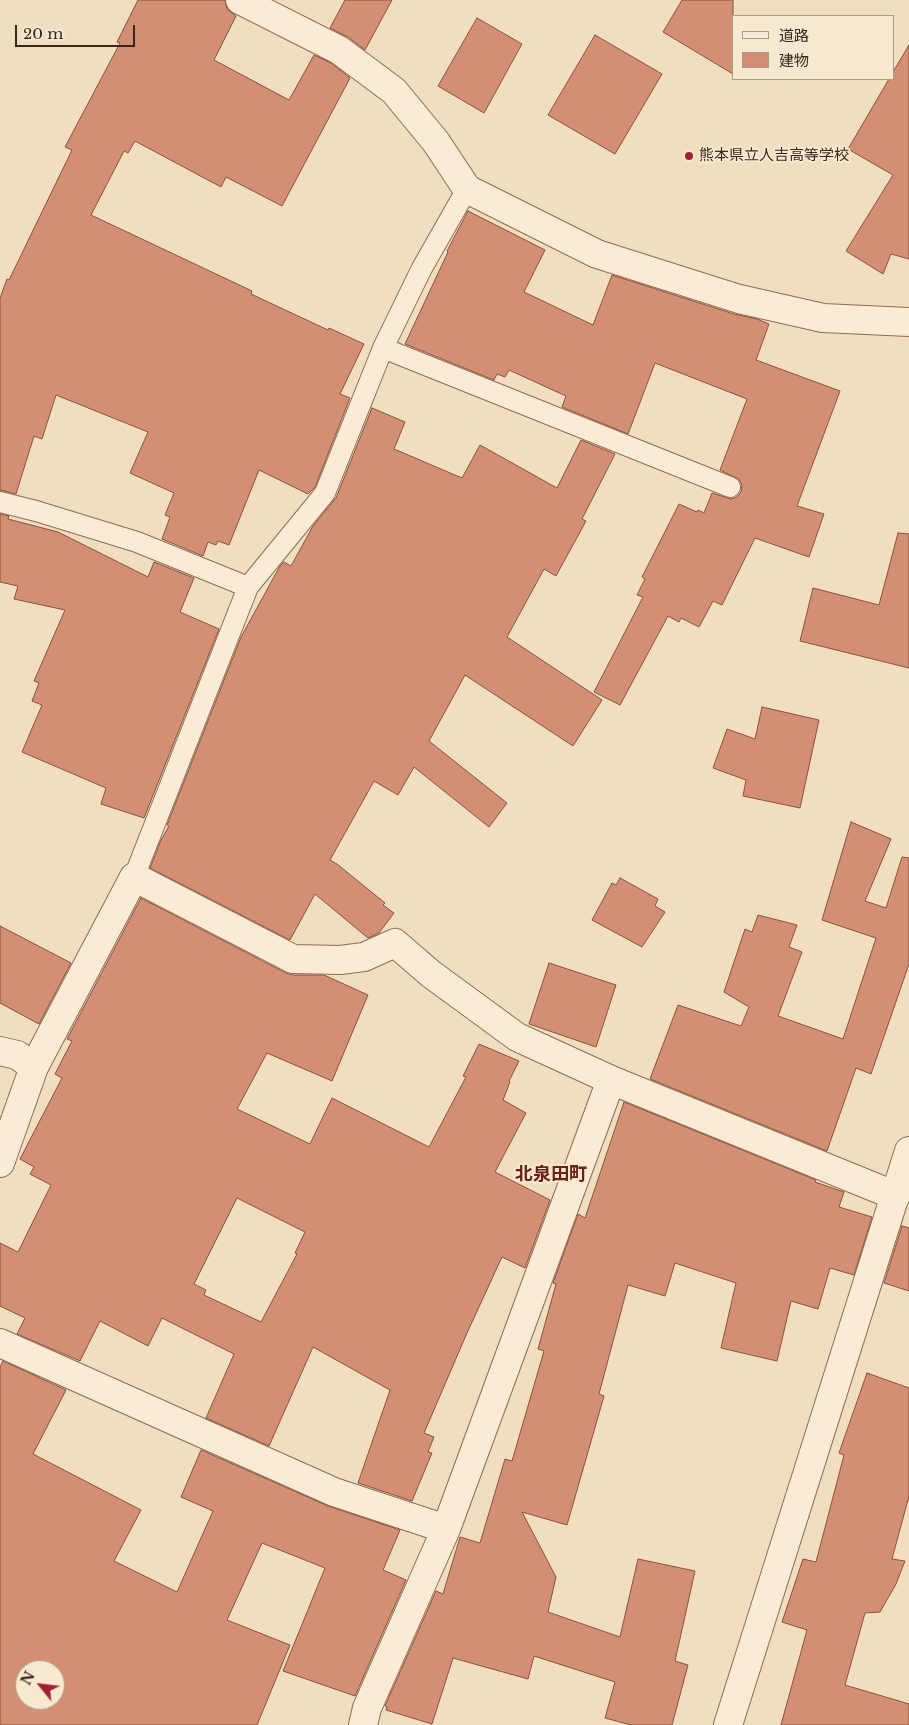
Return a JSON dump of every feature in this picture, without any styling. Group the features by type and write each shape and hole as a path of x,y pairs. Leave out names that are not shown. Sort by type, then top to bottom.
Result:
{"street":[{"path":"240,0 339,50 394,91 436,142 467,189 597,254 738,299 823,318 909,322"},
{"path":"0,1163 34,1067 134,877 293,959 340,960 364,957 395,943 431,974 517,1037 611,1080 902,1199"},
{"path":"0,1051 17,1055 34,1067"},
{"path":"363,1725 366,1708 446,1529 611,1080"},
{"path":"728,1725 902,1199 909,1151"},
{"path":"0,1343 334,1492 446,1529"}],"lane":[{"path":"134,877 248,586 325,493 383,348 422,268 467,189"},
{"path":"383,348 730,487"},
{"path":"0,502 137,542 248,586"}],"building":[{"path":"138,0 225,0 227,9 236,16 214,60 289,100 314,55 331,63 350,78 282,206 226,177 221,187 135,141 128,153 124,151 91,215 252,291 251,294 328,330 329,328 364,344 340,394 350,398 315,487 308,494 259,470 229,545 218,541 216,545 208,542 203,556 162,539 170,517 165,515 174,493 130,473 148,432 56,395 42,439 34,436 16,494 0,490 0,298 7,279 9,280 72,150 65,147 120,43 117,42"},
{"path":"345,0 392,0 365,50 348,37 330,28"},
{"path":"682,0 733,0 732,73 663,32"},
{"path":"477,18 522,44 484,113 438,86"},
{"path":"595,35 662,74 615,154 548,115"},
{"path":"909,45 909,259 891,254 883,274 846,251 893,175 848,149 888,80 894,80 894,70"},
{"path":"468,211 545,250 524,292 593,325 612,275 734,314 757,319 769,324 756,360 840,391 797,506 824,514 809,557 755,538 722,605 713,601 699,627 681,618 679,622 668,616 620,705 594,692 643,597 637,595 645,579 642,577 679,504 704,513 712,493 731,499 737,497 741,492 742,485 739,479 720,470 747,399 655,363 628,434 562,407 566,396 509,370 505,377 497,374 494,380 405,344 447,251"},
{"path":"372,408 405,422 394,449 462,478 480,445 557,488 581,440 615,454 582,519 586,521 556,576 544,569 507,637 602,700 573,746 465,675 429,741 507,803 489,827 414,767 398,795 374,781 330,860 385,903 383,905 394,913 379,933 368,938 315,894 290,940 150,868 161,840 169,826 167,825 241,637 280,566 284,562 291,566 313,526 336,498"},
{"path":"0,514 9,516 8,519 58,532 148,577 154,562 194,578 180,612 219,629 144,818 101,804 106,788 22,752 42,705 32,701 39,683 34,681 65,610 14,599 18,586 0,582"},
{"path":"898,533 909,534 909,668 800,641 813,588 879,605"},
{"path":"762,707 819,720 800,808 743,796 746,780 713,768 727,729 755,739"},
{"path":"851,822 891,839 865,901 886,908 902,857 909,858 909,964 871,1074 856,1068 827,1151 650,1079 678,1005 741,1026 749,1007 724,992 745,929 752,932 758,915 797,925 789,947 802,952 778,1016 843,1039 876,938 822,920"},
{"path":"620,878 658,899 655,906 665,912 642,947 592,920 612,883 616,885"},
{"path":"141,898 286,973 293,975 324,975 368,995 332,1081 267,1053 237,1109 310,1144 332,1098 429,1147 466,1077 463,1076 479,1044 519,1061 509,1081 503,1100 526,1113 495,1172 550,1200 525,1268 502,1257 467,1333 424,1433 434,1437 428,1452 432,1453 412,1501 358,1483 390,1390 313,1347 269,1446 206,1418 234,1354 162,1318 148,1346 100,1321 80,1361 17,1334 25,1318 0,1306 0,1243 18,1252 51,1185 30,1174 34,1167 20,1159 62,1078 55,1074 72,1041 67,1039","holes":["237,1198 305,1232 295,1253 297,1254 261,1322 204,1295 206,1290 194,1284"]},
{"path":"0,926 71,963 39,1024 0,1003"},
{"path":"549,963 616,985 596,1047 529,1024"},
{"path":"624,1102 816,1180 815,1182 844,1192 839,1207 872,1217 854,1275 830,1268 818,1309 791,1301 777,1361 721,1348 736,1283 675,1263 665,1296 628,1285 599,1394 604,1396 567,1525 522,1512 556,1577 548,1612 620,1637 638,1559 695,1571 675,1661 688,1665 672,1725 631,1725 605,1718 615,1682 534,1656 528,1679 453,1658 432,1724 386,1710 387,1707 385,1706 436,1591 443,1594 460,1537 480,1543 505,1459 512,1461 544,1351 538,1349 556,1284 553,1283 578,1214 585,1218"},
{"path":"902,1226 909,1228 909,1291 884,1283"},
{"path":"3,1361 66,1390 33,1454 141,1510 114,1561 177,1592 213,1511 181,1497 201,1450 328,1506 400,1530 383,1570 406,1580 355,1696 283,1671 325,1568 262,1543 227,1620 290,1645 257,1725 0,1725 0,1367"},
{"path":"867,1373 909,1388 909,1496 892,1559 905,1561 896,1584 880,1612 865,1613 845,1685 909,1704 909,1725 781,1725 807,1630 782,1622 803,1559 816,1562 844,1455 839,1453"}],"place":[{"name":"熊本県立人吉高等学校","path":"689,156"}],"district":[{"name":"北泉田町","path":"551,1175"}]}
